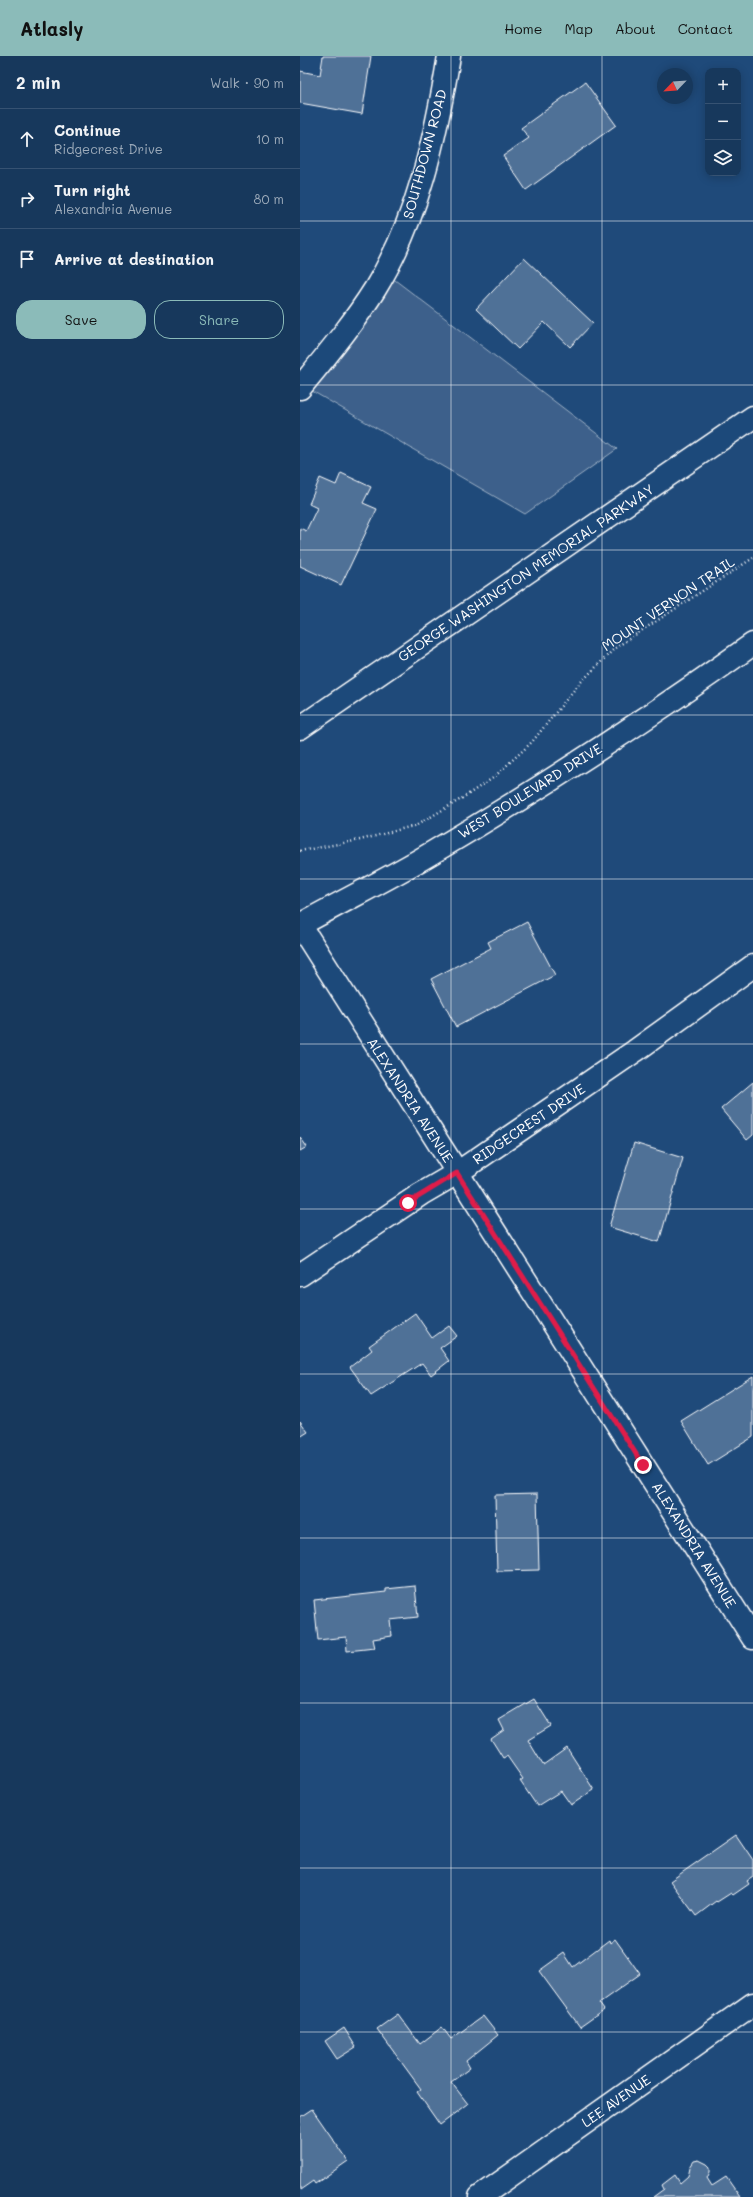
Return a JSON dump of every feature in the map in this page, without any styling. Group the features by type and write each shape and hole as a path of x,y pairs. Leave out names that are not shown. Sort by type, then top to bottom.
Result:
{"street":[{"name":"SOUTHDOWN ROAD","path":"300,388 349,327 375,288 397,247 413,212 431,145 449,56"},
{"name":"GEORGE WASHINGTON MEMORIAL PARKWAY","path":"300,728 753,417"},
{"name":"WEST BOULEVARD DRIVE","path":"300,925 430,854 508,806 703,680 753,644"},
{"name":"ALEXANDRIA AVENUE","path":"300,925 753,1638"},
{"name":"RIDGECREST DRIVE","path":"300,1275 421,1194 457,1173 635,1051 753,966"},
{"name":"LEE AVENUE","path":"480,2197 753,2004"}],"path":[{"name":"MOUNT VERNON TRAIL","path":"300,852 360,840 417,825 461,799 493,778 532,742 578,685 615,648 753,558"}],"shaded area":[{"path":"391,277 617,449 525,514 312,391"}],"building":[{"path":"323,56 371,56 362,114 300,103 300,71 320,75"},
{"path":"585,82 616,125 526,190 503,156 529,138 521,128"},
{"path":"524,258 593,323 570,347 544,322 518,349 476,309"},
{"path":"341,473 371,487 363,503 377,509 341,585 300,566 300,528 306,531 317,508 309,504 320,478 336,485"},
{"path":"527,922 555,975 456,1027 431,979 491,948 488,942"},
{"path":"753,1082 753,1135 747,1140 721,1109"},
{"path":"300,1137 307,1147 300,1151"},
{"path":"634,1143 683,1158 659,1242 609,1227"},
{"path":"415,1313 432,1338 449,1326 457,1336 440,1348 449,1361 431,1375 422,1363 371,1396 350,1367 372,1350 369,1346"},
{"path":"753,1376 753,1437 708,1465 681,1421"},
{"path":"300,1421 308,1432 300,1437"},
{"path":"537,1494 539,1570 497,1571 495,1495"},
{"path":"415,1586 418,1617 390,1620 392,1636 373,1639 375,1648 347,1651 346,1637 318,1640 314,1600 386,1592 386,1589"},
{"path":"534,1699 551,1726 528,1740 543,1765 567,1748 594,1790 571,1805 561,1791 537,1806 520,1781 523,1779 507,1756 503,1758 491,1739 504,1730 499,1720"},
{"path":"736,1835 753,1860 753,1877 747,1881 749,1884 733,1895 731,1893 717,1902 716,1901 696,1916 670,1881"},
{"path":"615,1939 640,1974 599,2003 604,2010 580,2027 539,1971 564,1953 573,1967 609,1940 610,1943"},
{"path":"398,2014 420,2044 442,2027 451,2039 483,2016 498,2035 466,2061 470,2068 451,2082 468,2104 440,2125 417,2092 421,2089 377,2029"},
{"path":"344,2028 356,2047 337,2059 325,2041"},
{"path":"312,2109 348,2161 315,2184 313,2181 300,2190 300,2117"},
{"path":"699,2160 710,2167 710,2172 707,2178 712,2186 726,2177 740,2197 653,2197 664,2189 662,2185 675,2175 680,2183 688,2176 690,2167 694,2161"}],"route":[{"path":"408,1203 457,1173 643,1465"}]}
